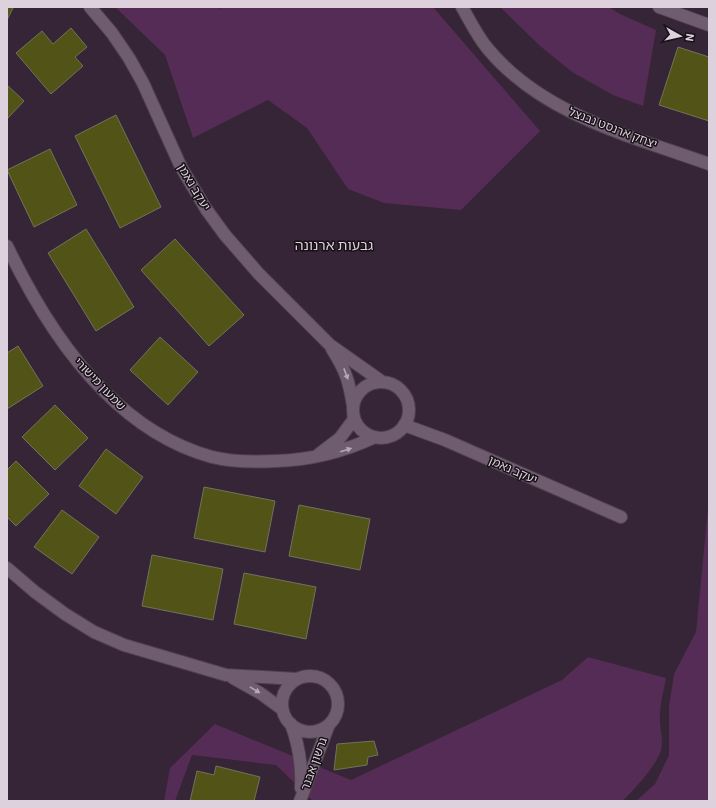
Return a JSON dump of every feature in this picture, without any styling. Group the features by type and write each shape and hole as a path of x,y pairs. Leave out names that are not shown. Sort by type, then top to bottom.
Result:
{"street":[{"name":"יעקב נאמן","path":"90,7 112,33 144,83 181,167 209,213 225,235 251,266 330,345 381,382"},
{"name":"יצחק ארנסט נבנצל","path":"462,7 487,48 519,79 541,96 564,109 601,126 709,164"},
{"path":"659,7 709,25"},
{"name":"שמעון מישורי","path":"7,246 42,312 87,373 114,401 144,425 177,445 214,457 253,462 288,461 314,457 351,448 375,437"},
{"name":"יעקב נאמן","path":"330,345 343,366 350,384 353,406"},
{"path":"381,382 390,383 398,387 407,400 409,409 408,417 398,432 392,436 383,438 375,437 362,431 354,418 353,406 355,398 360,391 373,383 381,382"},
{"name":"שמעון מישורי","path":"314,457 340,438 354,418"},
{"name":"יעקב נאמן","path":"404,425 445,440 621,517"},
{"path":"7,568 35,592 65,614 109,639 158,655 226,674 297,679"},
{"path":"226,674 260,692 282,709 291,724 306,732 316,732 328,726 334,720 338,708 338,699 333,687 323,678 305,676 290,684 285,691 282,700 282,709"},
{"name":"גרשון אבנר","path":"291,724 301,762 302,777 300,801"},
{"name":"גרשון אבנר","path":"300,801 328,726"}],"shaded area":[{"path":"115,7 218,7 220,9 222,7 433,7 540,131 461,210 384,203 348,189 307,128 268,100 193,138 165,55"},
{"path":"500,7 609,7 620,14 656,30 643,106 613,95 572,72 540,46"},
{"path":"709,498 709,801 636,801 655,784 669,755 669,707 674,674 696,632"},
{"path":"588,657 666,678 660,710 662,741 661,750 655,762 644,777 622,801 313,801 276,765 192,755 175,801 164,801 170,768 215,724 351,780 562,680"}],"building":[{"path":"7,7 13,8 7,20"},
{"path":"71,28 87,47 75,57 83,66 51,94 16,53 42,31 53,44"},
{"path":"678,47 709,57 709,121 659,105"},
{"path":"7,85 24,101 7,119"},
{"path":"116,115 161,207 120,228 75,136"},
{"path":"50,149 77,205 34,227 7,170"},
{"path":"86,229 134,307 96,331 48,253"},
{"path":"175,239 244,315 209,346 141,270"},
{"path":"160,337 198,372 168,405 130,370"},
{"path":"18,346 43,386 7,409 7,353"},
{"path":"55,405 88,438 55,470 22,437"},
{"path":"106,449 143,477 116,514 79,486"},
{"path":"16,461 49,494 16,526 7,517 7,470"},
{"path":"204,487 275,501 265,552 194,538"},
{"path":"299,505 370,519 360,570 289,556"},
{"path":"62,510 99,537 72,574 34,547"},
{"path":"152,555 223,569 213,620 142,606"},
{"path":"244,573 316,587 306,639 234,624"},
{"path":"374,741 378,755 368,757 367,765 334,770 337,744"},
{"path":"216,766 260,777 254,801 190,801 197,771 214,775"}],"district":[{"name":"גבעות ארנונה","path":"334,245"}]}
